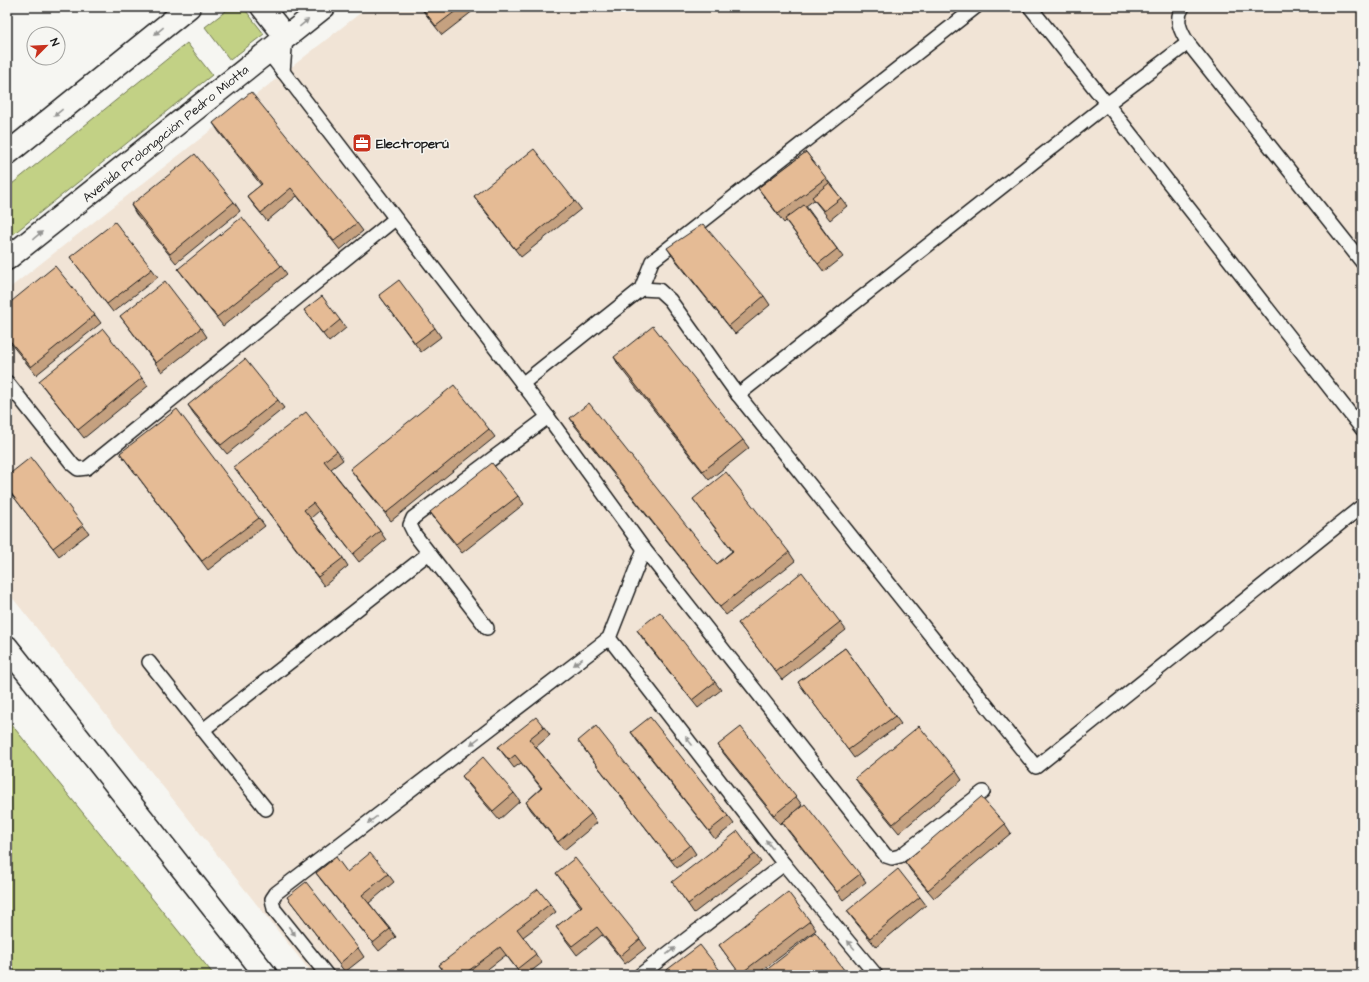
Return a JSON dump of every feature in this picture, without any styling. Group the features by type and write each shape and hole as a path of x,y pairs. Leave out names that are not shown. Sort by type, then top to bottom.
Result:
{"main road":[{"path":"7,154 189,7"},
{"path":"262,7 286,37"},
{"name":"Avenida Prolongación Pedro Miotta","path":"7,259 324,7"},
{"path":"7,646 266,975"}],"lane":[{"path":"522,384 641,289 652,261 976,7"},
{"path":"1030,7 1108,104 1362,430"},
{"path":"1183,7 1178,20 1181,32 1188,43 1362,262"},
{"path":"283,72 286,37"},
{"path":"738,395 1108,104 1188,43"},
{"path":"268,52 548,417 644,549 886,856 892,858 900,856 984,792"},
{"path":"7,382 73,465 78,469 87,468 395,219"},
{"path":"641,289 658,290 670,300 738,395 1036,767 1362,506"},
{"path":"487,628 414,534 410,525 413,518 548,417"},
{"path":"327,975 274,909 272,899 276,893 609,638 644,549"},
{"path":"203,730 429,553"},
{"path":"609,638 784,864 876,975"},
{"path":"149,662 266,809"},
{"path":"640,975 784,864"}],"shaded area":[{"path":"368,7 1362,7 1362,975 313,975 7,591 7,290"}],"green space":[{"path":"231,7 243,7 264,34 230,60 205,27"},
{"path":"187,43 212,75 7,239 7,188"},
{"path":"7,719 214,975 7,975"}],"building":[{"path":"421,7 461,7 436,26"},
{"path":"251,92 357,223 334,241 291,188 261,213 247,196 262,184 213,123"},
{"path":"534,149 575,201 515,249 474,196"},
{"path":"806,152 826,178 778,214 758,188"},
{"path":"195,154 234,202 170,254 131,205"},
{"path":"829,183 841,198 824,211 812,197"},
{"path":"804,205 837,249 818,264 785,219"},
{"path":"242,217 281,266 217,317 178,269"},
{"path":"115,222 152,269 107,304 70,257"},
{"path":"703,224 764,296 729,326 667,248"},
{"path":"55,266 95,315 31,367 7,337 7,305"},
{"path":"399,280 435,328 415,343 379,295"},
{"path":"165,281 201,328 156,363 120,316"},
{"path":"322,296 340,320 323,334 304,310"},
{"path":"653,326 743,440 703,471 614,357"},
{"path":"103,329 142,378 78,430 39,381"},
{"path":"245,359 278,400 221,445 188,405"},
{"path":"454,385 489,429 386,513 350,469"},
{"path":"589,403 717,564 733,551 693,499 726,472 789,552 720,607 570,418"},
{"path":"177,409 259,518 202,561 120,453"},
{"path":"306,412 337,451 324,461 380,531 353,554 313,503 304,510 343,558 318,577 234,467"},
{"path":"31,457 83,525 53,548 7,488 7,476"},
{"path":"492,463 518,496 456,544 430,512"},
{"path":"802,572 840,622 776,672 738,623"},
{"path":"660,612 715,682 692,700 637,630"},
{"path":"845,648 895,716 848,750 798,682"},
{"path":"536,717 544,727 529,739 591,814 558,842 526,802 542,788 515,755 509,760 498,747"},
{"path":"650,717 728,816 709,831 631,732"},
{"path":"596,726 690,845 671,860 578,741"},
{"path":"919,726 956,771 893,824 855,778"},
{"path":"741,727 796,797 774,815 718,745"},
{"path":"483,757 514,793 493,811 462,776"},
{"path":"981,797 1005,824 928,890 905,862"},
{"path":"805,804 860,874 837,892 782,822"},
{"path":"738,831 755,854 688,904 672,882"},
{"path":"370,853 388,874 362,895 390,929 373,943 316,873 336,857 347,872"},
{"path":"575,858 640,939 620,956 597,927 572,946 556,927 582,906 556,873"},
{"path":"898,869 920,897 870,938 847,911"},
{"path":"306,882 358,948 339,964 287,897"},
{"path":"538,889 550,904 517,929 536,954 517,969 500,947 463,975 447,975 439,965"},
{"path":"788,892 810,921 740,974 719,945"},
{"path":"815,932 848,975 760,975"},
{"path":"700,945 722,973 720,975 660,975"}],"place":[{"name":"Electroperú","path":"362,143"}]}
